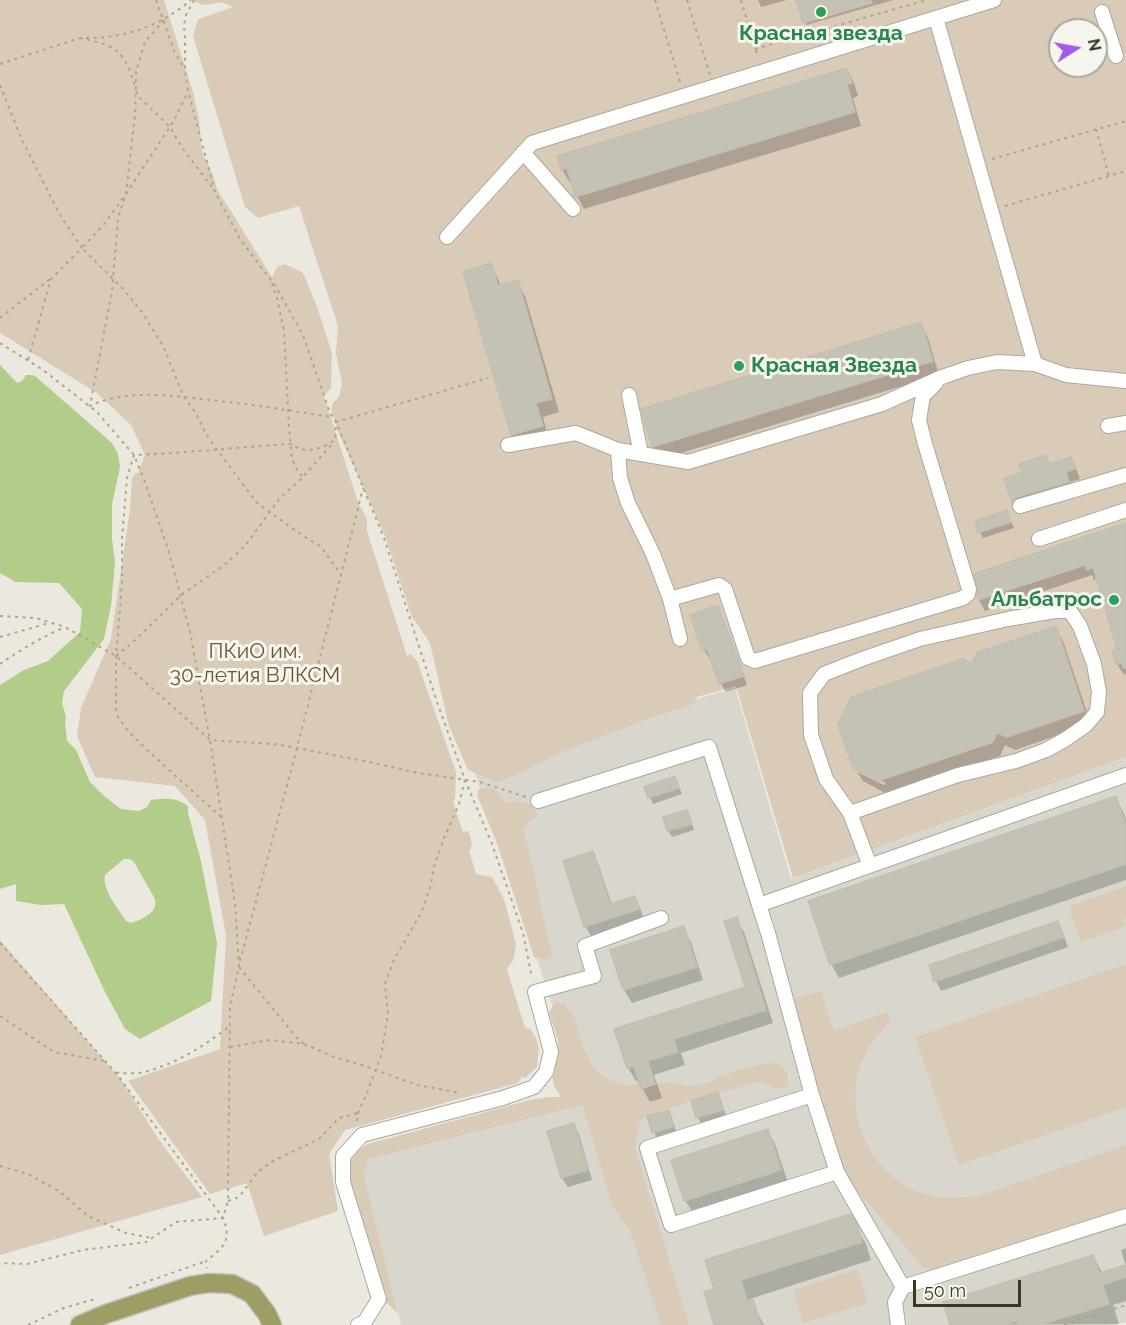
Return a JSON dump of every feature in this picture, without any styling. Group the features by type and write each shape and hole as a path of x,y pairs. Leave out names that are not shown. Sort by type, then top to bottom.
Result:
{"main road":[{"path":"80,1325 190,1286 209,1283 232,1284 252,1294 272,1325"}],"lane":[{"path":"447,237 532,143 993,0"},
{"path":"1102,12 1116,56"},
{"path":"936,18 1035,364"},
{"path":"523,152 573,209"},
{"path":"508,445 576,434 618,450 688,462 882,404 942,377 968,368 997,362 1035,364 1066,375 1126,381"},
{"path":"670,599 719,585 725,590 748,658 755,661 963,598 968,594 969,589 919,420 923,396 942,377"},
{"path":"629,395 641,454"},
{"path":"1108,426 1126,423"},
{"path":"618,450 620,478 628,503 653,554 670,599 680,639"},
{"path":"1020,506 1126,475"},
{"path":"1039,539 1126,510"},
{"path":"850,813 958,775 1016,761 1046,750 1086,725 1096,712 1099,692 1094,664 1080,626 1070,611 1055,611 1008,619 920,639 824,674 810,693 811,735 826,779 850,813 870,866"},
{"path":"538,801 710,747 768,933 812,1095 837,1172 903,1287"},
{"path":"759,904 1126,775"},
{"path":"358,1325 364,1323 379,1299 343,1182 344,1156 362,1135 503,1098 534,1087 546,1072 551,1052 535,993 594,976 585,946 661,918"},
{"path":"812,1095 647,1148 671,1225 837,1172"},
{"path":"898,1325 895,1302 903,1287 1126,1216"}],"path":[{"path":"156,0 175,53 185,71"},
{"path":"90,406 112,291 118,218 126,194 135,115 136,71 144,42 164,20 192,0"},
{"path":"192,0 184,25 185,71 188,91 215,192"},
{"path":"656,0 684,96"},
{"path":"687,0 713,87"},
{"path":"741,0 762,72"},
{"path":"755,49 927,0"},
{"path":"0,64 80,38 106,38 135,32 164,20"},
{"path":"80,38 94,41 117,51 132,75 139,97 170,127 215,192 240,238 271,280 303,335 332,417 384,538 465,780 492,844 523,933 535,993"},
{"path":"0,81 21,138 60,215 82,248 142,312 163,346 184,397 195,412 209,440 257,504 321,547 341,574"},
{"path":"0,318 51,279 105,223 170,127 188,91"},
{"path":"978,163 1126,121"},
{"path":"1096,129 1109,176"},
{"path":"991,210 1126,171"},
{"path":"28,360 51,279"},
{"path":"271,280 284,331 292,459 303,477"},
{"path":"0,343 44,370 90,406 134,454 170,552 190,632 210,740 235,903 239,966 303,1044"},
{"path":"336,422 488,378"},
{"path":"90,406 100,401 151,395 184,397 332,417"},
{"path":"116,656 181,595 223,566 245,546 280,498 303,477 335,440 336,422"},
{"path":"134,454 291,444 307,451 317,450 335,440"},
{"path":"134,454 127,478 122,539 122,585 116,656 118,717 146,749 222,817"},
{"path":"223,1218 228,1201 230,1007 363,488"},
{"path":"0,616 36,618 50,622 64,627 116,656 210,740 274,744 419,773 480,782 538,801"},
{"path":"0,637 50,622"},
{"path":"0,664 64,627"},
{"path":"359,1138 356,1123 358,1113 381,1056 387,1014 385,984 394,960 421,913 430,888 434,867 459,804 465,780"},
{"path":"0,942 116,1072 223,1218 227,1229 227,1238 219,1250 206,1261 122,1290"},
{"path":"0,1016 54,1052 105,1060"},
{"path":"116,1072 142,1073 174,1061 207,1043 230,1026"},
{"path":"230,1047 270,1040 303,1044 417,1085 463,1094"},
{"path":"228,1201 239,1197 258,1172 271,1162 319,1139 339,1118 358,1113"},
{"path":"0,1166 28,1174 59,1191 88,1216 126,1233 152,1238"},
{"path":"0,1263 27,1264 84,1250 146,1242 176,1222 223,1218"},
{"path":"206,1261 209,1283"},
{"path":"28,1325 64,1308 101,1298"},
{"path":"1064,1325 1126,1305"},
{"path":"1104,1312 1108,1325"}],"shaded area":[{"path":"0,365 17,383 22,381 26,375 35,376 112,443 118,454 120,467 112,504 112,539 115,562 111,606 104,639 64,691 62,703 66,717 67,741 76,750 90,782 121,809 139,811 147,807 151,800 161,799 175,800 188,806 217,943 211,1001 140,1039 125,1029 64,904 41,905 16,901 16,884 0,889 0,685 24,670 48,661 80,632 82,609 59,583 16,582 0,573","holes":["124,859 134,862 155,899 152,912 131,923 126,921 115,905 108,893 105,881 105,875"]},
{"path":"735,688 791,879 1126,757 1126,1322 1114,1325 401,1325 364,1175 369,1159 582,1105 612,1206 623,1218 472,764"}],"green space":[{"name":"ПКиО им. 30-летия ВЛКСМ","path":"0,0 164,0 193,92 199,119 202,152 217,189 272,277 277,267 285,264 303,273 316,304 332,353 331,388 324,396 358,502 367,519 367,531 407,656 411,654 417,661 456,772 453,802 463,832 468,831 471,839 469,851 476,874 492,877 504,899 516,944 514,958 507,970 525,1028 530,1029 535,1036 539,1048 537,1067 525,1078 522,1077 518,1083 345,1130 329,1154 338,1211 264,1236 247,1183 210,1194 128,1081 220,1049 226,936 205,820 175,786 95,777 77,736 81,708 111,639 130,509 132,478 135,473 138,473 145,455 131,425 97,393 0,333"},
{"name":"Красная Звезда","path":"191,0 1126,0 1126,757 793,878 736,686 697,697 694,704 650,718 567,750 497,783 468,770 449,726 430,643 412,617 385,536 337,429 331,410 333,403 339,397 342,383 336,353 338,326 299,206 258,218 245,207 193,36 198,19 233,7 222,3 200,4"},
{"path":"492,788 500,794 505,803 520,801 528,803 537,816 528,823 523,831 552,956 545,960 534,957 497,843 477,795 479,789"},
{"path":"1126,886 1126,918 1123,919 1126,926 1081,942 1070,912 1072,905"},
{"path":"0,940 122,1081 159,1140 202,1197 0,1255"},
{"path":"1126,964 1126,1107 959,1165 915,1037"},
{"path":"821,991 834,1031 887,1012 891,1021 878,1034 860,1066 855,1102 864,1138 884,1169 898,1181 932,1196 957,1198 976,1196 1126,1145 1126,1210 936,1270 923,1267 843,1174 804,1051 793,999"},
{"path":"555,1003 564,1004 575,1018 582,1044 594,1069 609,1080 627,1086 639,1083 641,1089 673,1083 697,1086 742,1069 774,1063 780,1063 787,1073 788,1086 777,1089 757,1082 691,1101 647,1116 640,1121 635,1148 689,1325 661,1325 629,1228 612,1206 582,1105 369,1159 364,1175 398,1314 381,1297 348,1177 353,1158 368,1144 530,1100 561,1097 554,1086 552,1074 558,1053 558,1040 549,1012"},
{"path":"857,1269 868,1303 803,1323 793,1290"}],"building":[{"name":"Красная звезда","path":"796,0 871,0 872,3 803,23"},
{"path":"847,68 852,83 847,84 855,112 575,197 567,168 561,170 557,156"},
{"path":"491,263 498,286 518,280 552,399 536,403 543,426 511,435 463,272"},
{"path":"921,322 933,361 652,447 641,409"},
{"path":"1046,455 1049,464 1071,457 1075,469 1066,472 1069,482 1017,497 1012,503 1004,479 1022,472 1019,464"},
{"path":"1007,510 1011,522 978,533 975,521"},
{"path":"1126,523 1126,668 1123,668 1122,663 1116,665 1112,651 1117,649 1093,567 1087,570 1085,565 978,600 978,587 974,574"},
{"path":"718,605 744,676 719,684 707,649 702,650 690,615"},
{"path":"1056,626 1084,711 1007,737 997,733 993,742 878,781 853,768 838,725 851,697 963,659 971,664 978,652"},
{"path":"675,776 679,788 648,798 644,787"},
{"path":"1116,796 1126,826 1126,864 830,965 808,901"},
{"path":"687,810 692,824 667,831 663,817"},
{"path":"593,851 610,904 635,896 639,909 584,927 563,861"},
{"path":"737,917 766,1010 674,1039 678,1052 648,1061 655,1084 641,1089 634,1066 627,1068 614,1029 745,987 724,921"},
{"path":"1058,921 1064,937 934,982 929,965"},
{"path":"684,926 697,967 623,990 610,950"},
{"path":"718,1092 723,1110 696,1118 691,1101"},
{"path":"669,1110 674,1126 652,1133 647,1116"},
{"path":"574,1123 588,1170 561,1178 547,1131"},
{"path":"768,1129 781,1170 684,1201 671,1160"},
{"path":"851,1214 857,1224 862,1242 741,1280 747,1301 753,1299 761,1325 714,1325 704,1292 714,1289 705,1260"},
{"path":"1093,1255 1099,1273 1126,1265 1126,1277 1103,1285 1109,1304 1039,1325 1018,1325 1017,1321 1003,1325 950,1325 943,1302"}],"place":[{"name":"Красная звезда","path":"821,12"},
{"name":"Красная Звезда","path":"739,366"},
{"name":"Альбатрос","path":"1114,600"}]}
